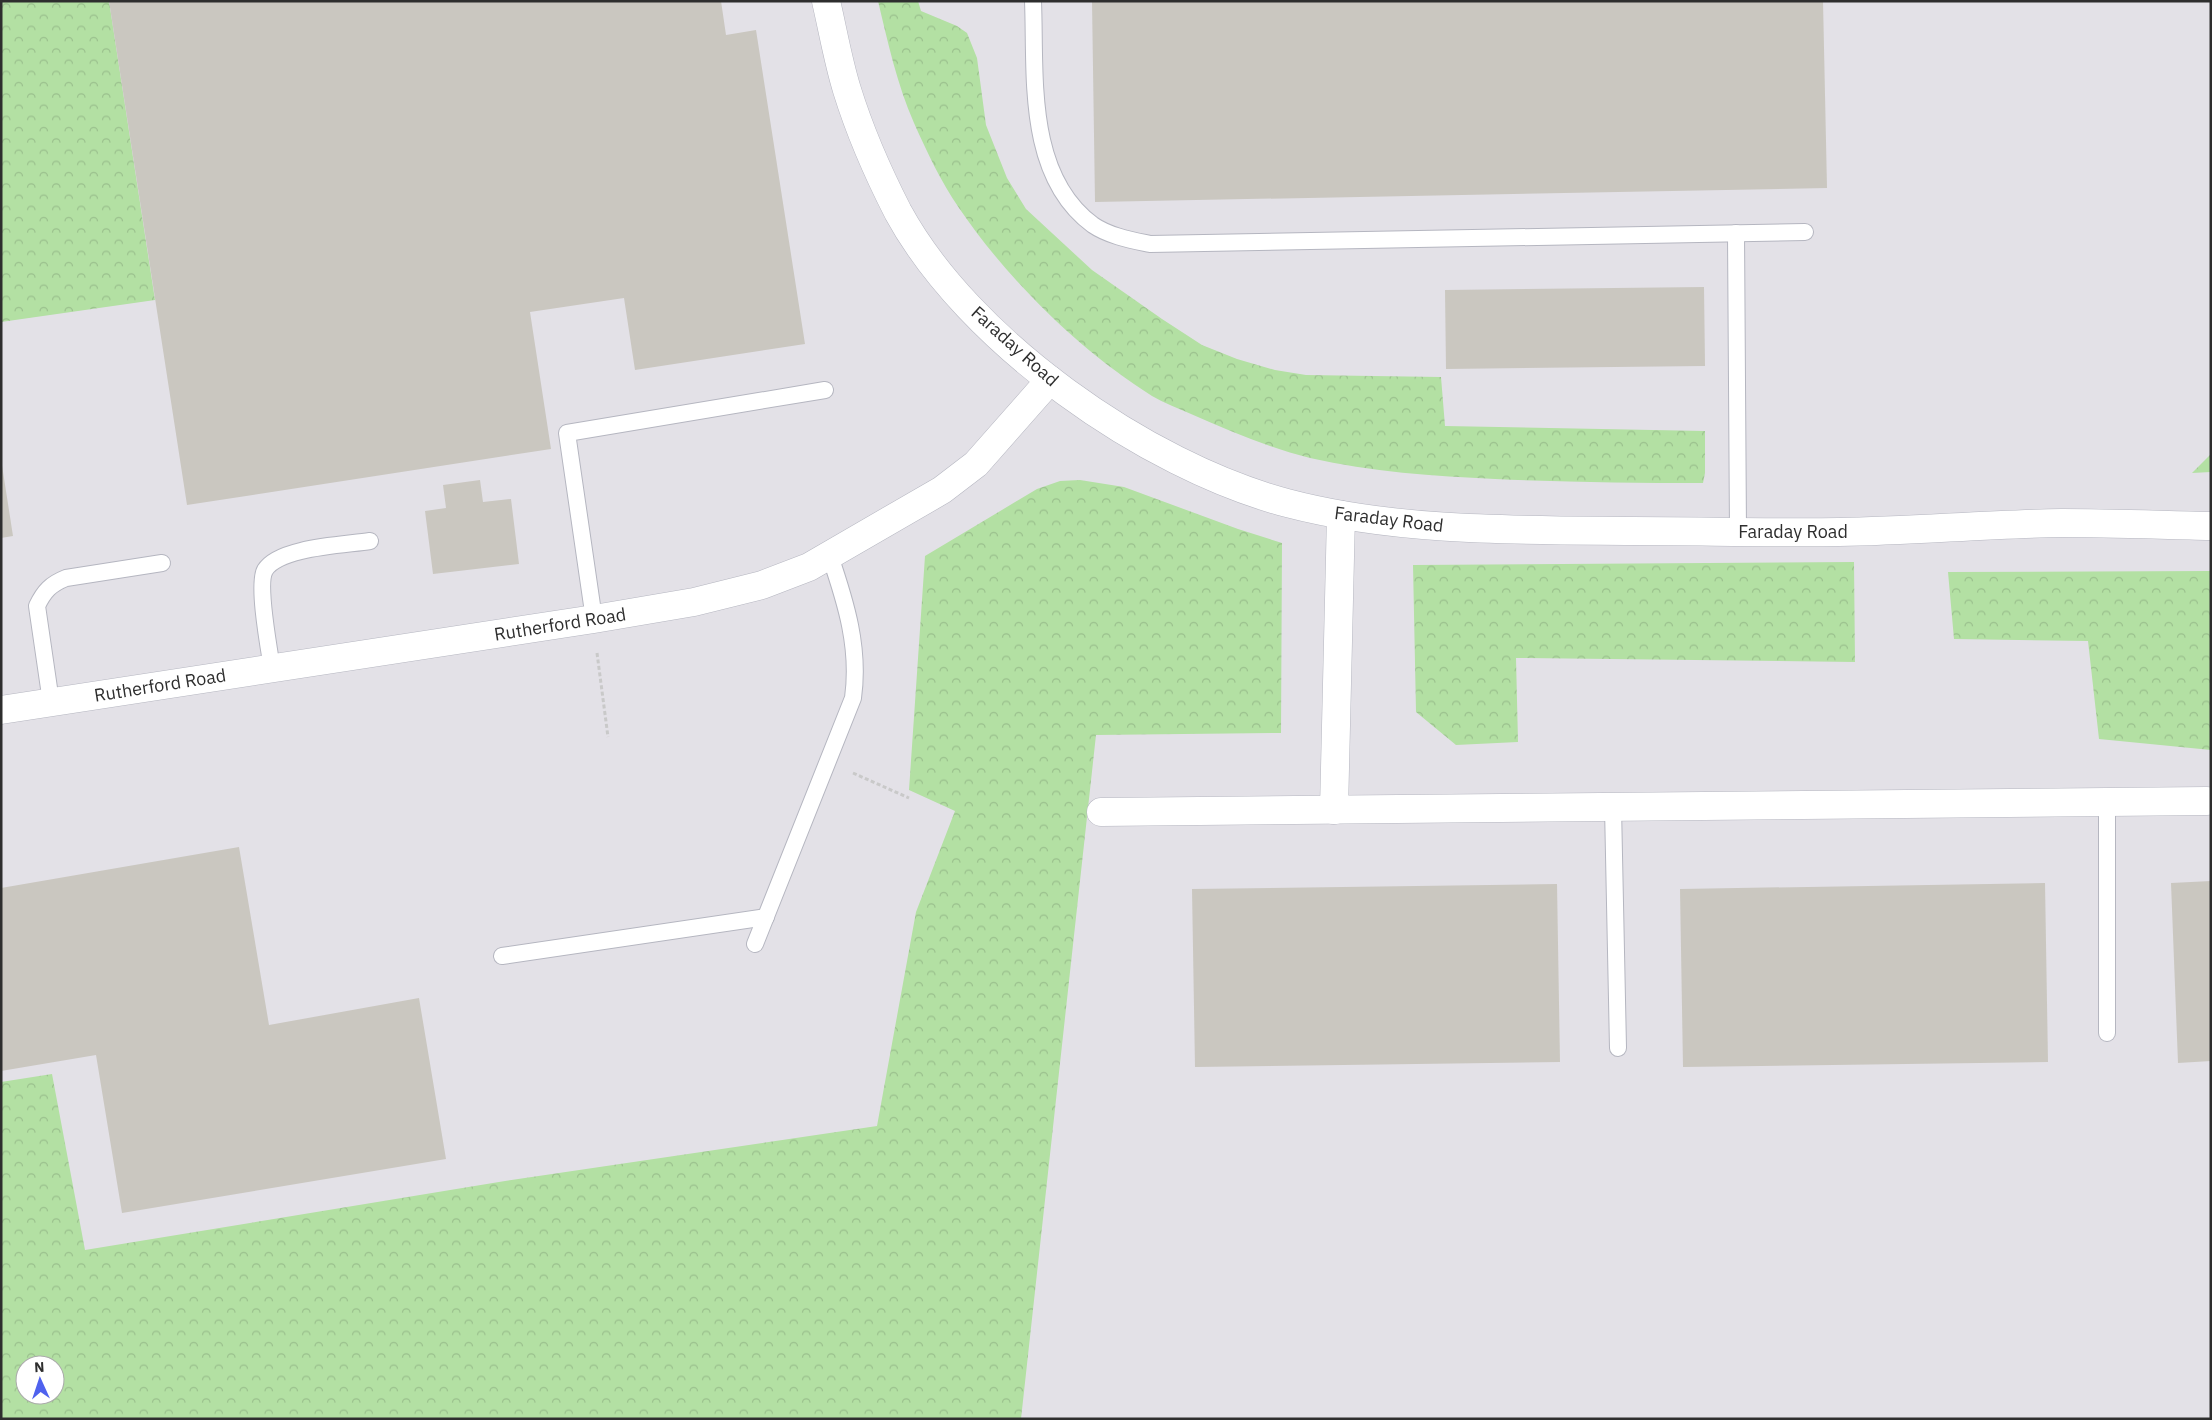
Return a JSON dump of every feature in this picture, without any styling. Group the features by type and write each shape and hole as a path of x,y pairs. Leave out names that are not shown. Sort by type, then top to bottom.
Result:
{"street":[{"name":"Faraday Road","path":"826,1 846,87 878,170 900,214 919,245 941,275 998,335 1050,380 1120,429 1191,469 1249,492 1341,515 1420,524 1501,530 1841,532 2063,523 2211,526"},
{"name":"Rutherford Road","path":"1,710 594,619 736,594 786,577 830,556 942,490 976,464 1050,380"},
{"path":"1334,810 1341,515"},
{"path":"1101,812 2207,801"}],"lane":[{"path":"1034,1 1037,106 1041,139 1049,164 1058,184 1077,210 1094,225 1122,238 1150,244 1805,232"},
{"path":"1736,233 1738,532"},
{"path":"594,619 567,433 825,390"},
{"path":"272,668 262,588 265,570 278,558 296,552 370,541"},
{"path":"755,944 853,698 856,674 851,625 830,556"},
{"path":"51,702 37,606 47,589 52,584 66,578 162,564"},
{"path":"2107,1033 2108,802"},
{"path":"1613,807 1618,1048"},
{"path":"502,956 766,917"}],"path":[{"path":"596,653 608,737"},
{"path":"828,762 910,798"}],"shaded area":[{"path":"1,1 2211,1 2211,1419 1,1419"}],"green space":[{"path":"1,1 109,1 155,300 1,322"},
{"path":"878,1 918,1 921,11 957,26 967,33 977,58 986,125 1007,178 1026,209 1092,270 1202,345 1237,359 1275,370 1306,375 1441,377 1445,426 1705,431 1705,473 1703,483 1495,479 1426,475 1356,467 1310,458 1265,444 1220,427 1152,396 1098,357 1046,312 978,235 959,208 935,167 908,108 893,63"},
{"path":"2211,454 2211,472 2192,473"},
{"path":"1080,480 1124,487 1238,529 1282,543 1281,733 1096,735 1021,1419 1,1419 1,1082 52,1074 85,1250 505,1181 877,1126 916,912 955,811 909,790 925,556 1037,489 1060,481"},
{"path":"1854,562 1855,662 1516,658 1518,742 1456,745 1416,712 1413,565"},
{"path":"2211,571 2211,750 2099,739 2088,641 1954,639 1948,572"}],"building":[{"path":"109,1 721,1 726,35 756,30 805,344 635,370 624,298 530,312 551,449 187,505"},
{"path":"1092,1 1823,1 1827,188 1095,202"},
{"path":"1704,287 1705,366 1446,369 1445,290"},
{"path":"1,459 13,536 1,538"},
{"path":"480,480 483,502 511,499 519,564 433,574 425,511 446,508 443,485"},
{"path":"239,847 269,1025 419,998 446,1159 122,1213 96,1055 1,1071 1,888"},
{"path":"2211,881 2211,1061 2178,1063 2171,883"},
{"path":"2045,883 2048,1062 1683,1067 1680,889"},
{"path":"1557,884 1560,1062 1195,1067 1192,889"}]}
